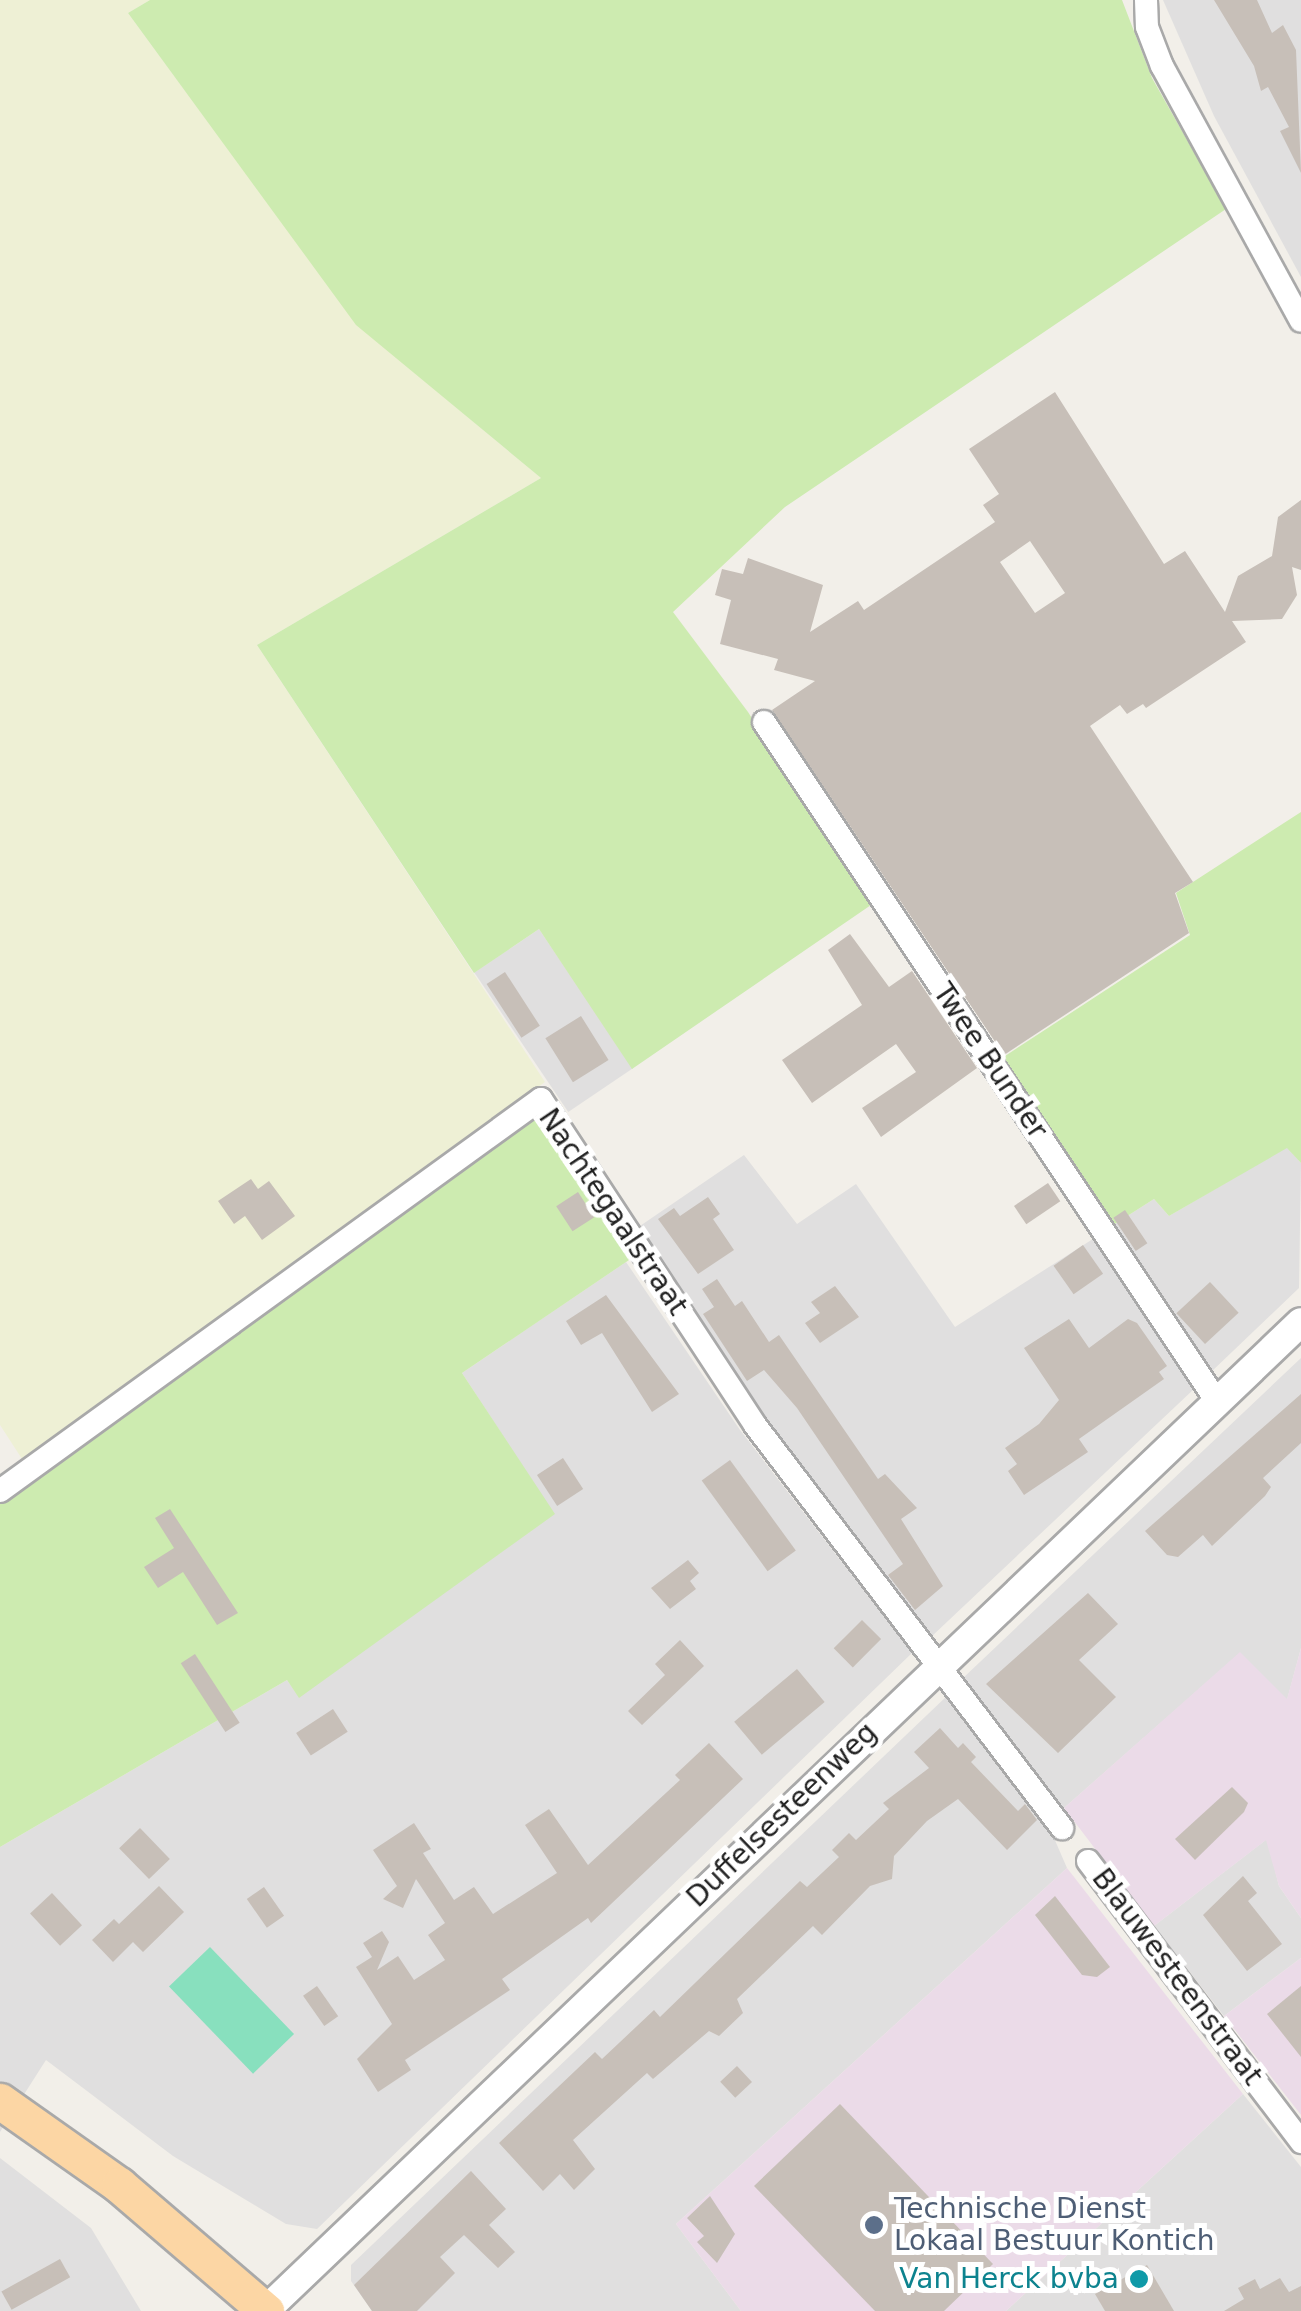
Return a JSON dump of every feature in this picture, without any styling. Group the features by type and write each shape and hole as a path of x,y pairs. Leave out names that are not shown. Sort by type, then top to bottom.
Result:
{"main road":[{"path":"0,2101 120,2184 266,2311"}],"street":[{"path":"1146,0 1162,66 1301,321"},
{"name":"Twee Bunder","path":"764,722 1216,1400"},
{"name":"Nachtegaalstraat","path":"0,1491 542,1099 755,1426 938,1667"},
{"name":"Duffelsesteenweg","path":"266,2311 1301,1322"},
{"path":"938,1667 1062,1828"},
{"name":"Blauwesteenstraat","path":"1088,1861 1301,2142"}],"shaded area":[{"path":"1163,0 1301,0 1301,277 1214,116"},
{"path":"539,929 633,1068 568,1112 474,973"},
{"path":"1287,1147 1301,1163 1299,1288 1210,1373 1110,1227 1154,1199 1169,1216"},
{"path":"744,1155 797,1224 856,1184 955,1327 1096,1237 1194,1389 931,1637 817,1497 637,1228"},
{"path":"626,1262 740,1430 912,1653 317,2229 286,2224 173,2156 46,2060 0,2132 0,1847 287,1680 299,1697 554,1514 462,1373"},
{"path":"1301,1358 1301,1648 1287,1700 1240,1653 1064,1808 1057,1800 1052,1805 962,1679"},
{"path":"1301,1648 1301,1918 1279,1886 1266,1840 1154,1926 1064,1808 1240,1652 1287,1699"},
{"path":"949,1694 1044,1815 1067,1868 676,2224 741,2311 372,2311 351,2281 351,2265"},
{"path":"1267,1839 1279,1886 1301,1918 1301,1958 1224,2016 1154,1926"},
{"path":"1067,1868 1243,2094 1006,2311 741,2311 676,2224"},
{"path":"1301,1958 1301,2115 1224,2016"},
{"path":"1243,2094 1301,2167 1301,2311 1006,2311"},
{"path":"0,2158 91,2228 141,2311 0,2311"}],"green space":[{"path":"0,0 150,0 128,13 356,324 541,478 257,645 545,1082 24,1462 0,1425"},
{"path":"150,0 1122,0 1152,78 1226,209 785,507 673,612 748,712 871,905 632,1069 539,929 474,973 257,645 541,478 356,325 128,13"},
{"path":"1301,812 1301,1163 1287,1148 1169,1216 1154,1199 1110,1227 999,1060 1190,935 1176,893"},
{"path":"537,1118 632,1258 462,1373 555,1514 299,1698 287,1680 0,1847 0,1503"},
{"path":"210,1947 294,2034 253,2074 169,1987"}],"building":[{"path":"1214,0 1257,0 1272,33 1283,25 1296,50 1301,173 1280,131 1289,127 1268,87 1261,91 1254,66"},
{"path":"1055,392 1164,564 1185,551 1225,612 1238,576 1272,556 1278,517 1301,500 1301,570 1292,567 1297,595 1282,619 1232,621 1246,642 1146,708 1143,704 1127,714 1120,705 1090,726 1193,882 1175,893 1189,933 1004,1055 772,710 815,681 774,670 778,659 720,644 731,600 715,595 722,569 743,574 748,558 823,585 810,632 858,601 864,610 995,522 983,505 999,494 969,449","holes":["1030,541 1065,593 1035,613 1000,562"]},
{"path":"850,934 889,987 912,971 977,1068 881,1137 862,1108 916,1072 896,1044 812,1103 782,1060 862,1005 828,950"},
{"path":"505,972 540,1026 521,1038 487,984"},
{"path":"581,1016 609,1060 573,1082 545,1038"},
{"path":"251,1179 258,1189 269,1181 295,1216 262,1240 245,1216 234,1224 218,1201"},
{"path":"1048,1183 1060,1201 1026,1224 1014,1206"},
{"path":"578,1192 594,1217 573,1231 556,1206"},
{"path":"708,1197 720,1214 713,1219 734,1250 698,1274 658,1219 674,1208 680,1216"},
{"path":"1125,1210 1147,1243 1136,1251 1113,1218"},
{"path":"1083,1245 1103,1274 1074,1294 1054,1266"},
{"path":"717,1279 735,1306 742,1301 769,1342 779,1335 878,1479 885,1474 917,1508 901,1519 943,1586 915,1610 888,1575 903,1564 797,1408 764,1370 747,1381 703,1314 714,1307 702,1289"},
{"path":"1210,1282 1239,1313 1205,1344 1176,1313"},
{"path":"835,1286 859,1317 820,1343 805,1323 820,1313 811,1302"},
{"path":"606,1295 679,1394 652,1412 602,1333 581,1345 566,1321"},
{"path":"1069,1319 1089,1348 1128,1319 1137,1323 1167,1366 1159,1372 1164,1379 1079,1439 1088,1452 1024,1495 1008,1471 1017,1464 1005,1448 1039,1424 1059,1400 1024,1348"},
{"path":"1301,1394 1301,1443 1263,1478 1271,1487 1265,1496 1212,1546 1203,1535 1178,1557 1167,1555 1145,1531"},
{"path":"563,1458 583,1489 557,1506 537,1475"},
{"path":"730,1460 796,1551 768,1571 702,1481"},
{"path":"170,1509 238,1613 217,1625 183,1572 158,1588 144,1567 174,1548 155,1518"},
{"path":"688,1560 699,1573 690,1581 696,1589 670,1609 651,1588"},
{"path":"1088,1593 1118,1624 1079,1660 1116,1697 1058,1753 986,1684"},
{"path":"862,1620 881,1639 853,1667 834,1648"},
{"path":"680,1640 704,1666 642,1725 628,1711 665,1675 655,1664"},
{"path":"195,1654 240,1723 225,1732 181,1663"},
{"path":"797,1669 825,1702 762,1755 734,1722"},
{"path":"333,1709 348,1732 311,1756 296,1733"},
{"path":"940,1728 958,1748 963,1743 976,1757 971,1762 1018,1811 1025,1804 1037,1820 1007,1850 958,1799 927,1821 894,1856 892,1879 870,1886 822,1935 813,1926 737,1999 743,2013 719,2036 709,2031 653,2079 647,2073 573,2140 595,2169 574,2190 560,2174 543,2191 499,2143 595,2052 602,2059 654,2010 660,2017 800,1881 807,1887 839,1857 832,1850 849,1833 856,1840 889,1809 883,1803 929,1768 914,1752"},
{"path":"709,1743 743,1779 591,1923 588,1918 502,1979 510,1990 405,2060 411,2070 378,2092 357,2059 392,2024 356,1967 372,1957 363,1943 382,1931 389,1942 377,1970 398,1956 414,1980 445,1960 428,1935 445,1923 416,1879 403,1908 383,1899 397,1886 373,1850 414,1823 431,1849 423,1853 454,1900 474,1887 493,1914 557,1873 525,1825 549,1809 588,1865 680,1780 675,1775"},
{"path":"1232,1787 1248,1803 1244,1812 1195,1860 1175,1839"},
{"path":"140,1828 170,1859 149,1879 119,1848"},
{"path":"1243,1876 1257,1893 1248,1901 1282,1944 1247,1971 1203,1915"},
{"path":"159,1886 184,1912 143,1952 133,1942 113,1962 92,1940 114,1919 119,1924"},
{"path":"264,1887 284,1916 267,1928 247,1899"},
{"path":"52,1893 82,1925 60,1946 30,1913"},
{"path":"1055,1896 1110,1967 1097,1977 1082,1975 1035,1915"},
{"path":"317,1986 338,2016 324,2026 303,1996"},
{"path":"1301,1986 1301,2057 1267,2014"},
{"path":"737,2066 752,2082 735,2098 720,2082"},
{"name":"Technische Dienst Lokaal Bestuur Kontich","path":"840,2104 993,2264 944,2311 875,2311 754,2186"},
{"path":"471,2171 506,2209 489,2225 515,2252 498,2268 464,2235 440,2257 455,2273 417,2311 372,2311 354,2285"},
{"path":"710,2196 735,2234 717,2263 697,2242 704,2236 687,2218"},
{"path":"60,2259 70,2277 12,2310 1,2291"},
{"name":"Van Herck bvba","path":"1147,2265 1174,2311 1105,2311 1095,2294"},
{"path":"1280,2278 1289,2292 1301,2286 1301,2311 1224,2311 1244,2299 1238,2288 1255,2279 1260,2289"}],"place":[{"name":"Technische Dienst Lokaal Bestuur Kontich","path":"874,2225"},
{"name":"Van Herck bvba","path":"1139,2279"}]}
